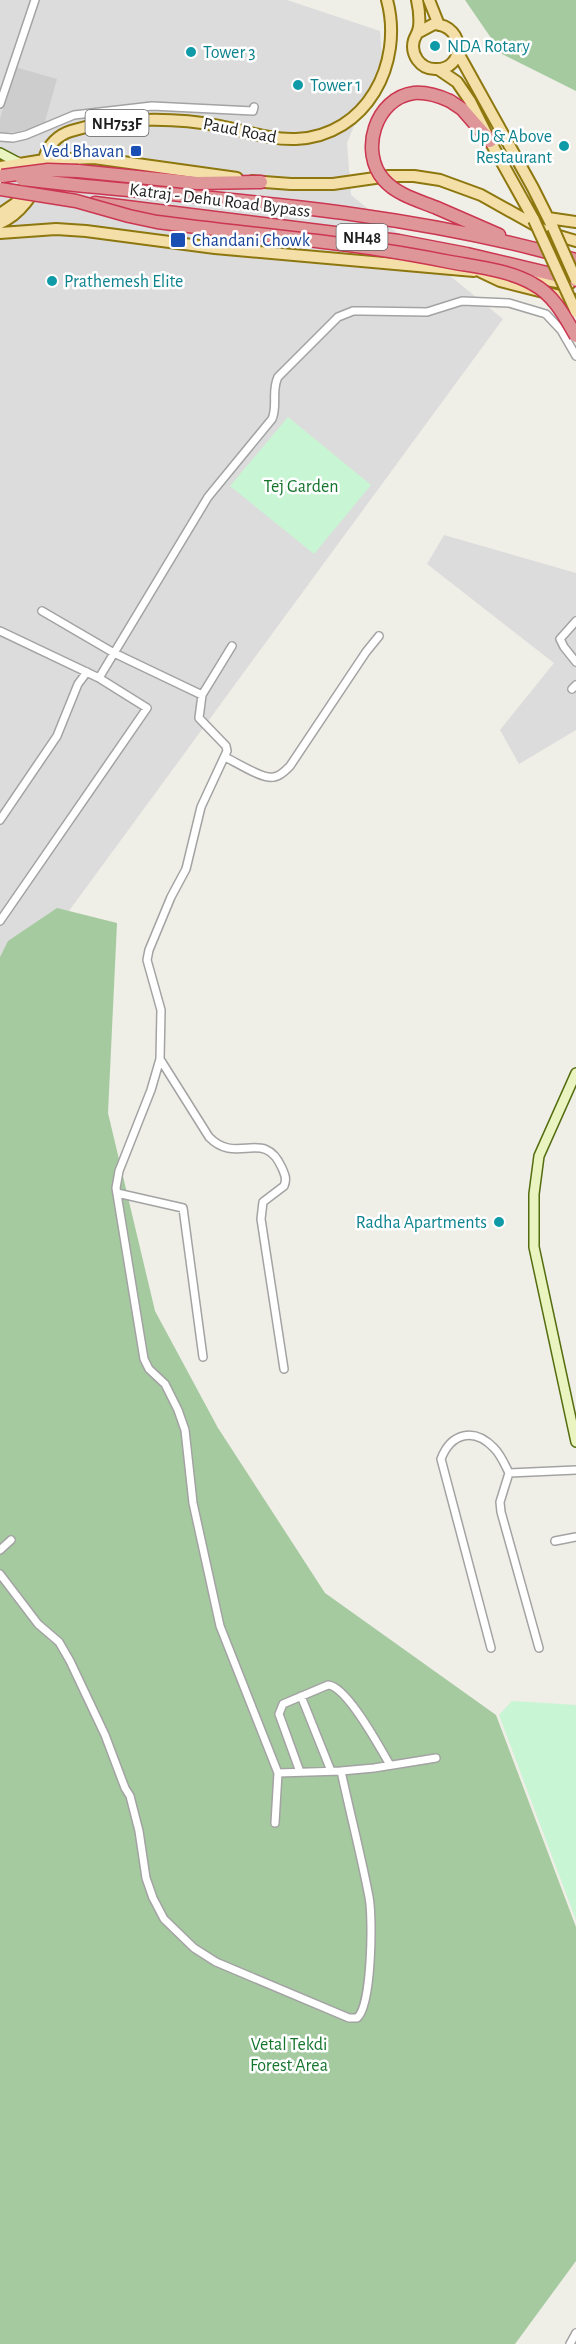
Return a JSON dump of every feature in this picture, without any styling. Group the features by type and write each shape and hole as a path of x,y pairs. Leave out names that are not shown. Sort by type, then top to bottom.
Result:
{"highway":[{"path":"489,141 462,109 450,101 427,93 413,93 390,104 382,115 372,139 371,148 375,167 386,182 406,195 530,249"},
{"path":"1,177 48,170 197,183 261,182"},
{"name":"Katraj - Dehu Road Bypass","path":"1,177 316,209 460,232 576,260"},
{"name":"Katraj - Dehu Road Bypass","path":"1,177 76,201 399,241 467,254 576,282"},
{"path":"76,201 156,222 402,253 514,276 534,284 546,294 564,314 576,337"}],"main road":[{"name":"Paud Road","path":"0,223 14,217 23,208 42,172 44,160 56,138 69,132 87,127 138,121 204,123 276,139 309,137 340,126 357,114 372,97 386,69 392,38 387,0"},
{"path":"417,0 420,21 419,32 414,41 415,57 423,65 438,69 457,82 462,89 534,220 576,312"},
{"path":"429,0 439,24"},
{"path":"0,233 56,229 86,231 215,248 576,282 550,223 458,53 458,40 455,35 446,26 439,24 428,26 419,32"},
{"path":"438,69 448,66 458,53"},
{"path":"0,153 19,163"},
{"path":"1,177 19,163 94,158 261,182 333,184 389,176 414,176 440,180 482,195 549,233 576,241"},
{"name":"Paud Road","path":"0,214 16,203 35,168 44,160"},
{"path":"550,223 576,222"},
{"path":"481,272 500,281 576,300"},
{"path":"576,1073 539,1156 534,1194 534,1247 576,1442"}],"street":[{"path":"0,104 35,0"},
{"path":"0,137 13,138 26,135 74,116 118,110 152,106 253,111 254,107"},
{"path":"99,678 207,497 272,419 278,377 338,317 353,311 427,312 462,301 509,303 546,314 561,330 576,356"},
{"path":"42,612 114,653 202,695"},
{"path":"576,621 560,639 576,662"},
{"path":"0,631 99,678 147,708 0,921"},
{"path":"225,757 266,777 274,778 282,774 290,766 379,636"},
{"path":"232,646 202,695 199,718 226,746 225,757 201,807 186,869 171,897 149,950 147,960 161,1010 160,1059 151,1090 116,1179 144,1359 149,1369 165,1384 185,1430 192,1503 220,1626 278,1773 275,1823"},
{"path":"0,820 57,736 78,684 87,672"},
{"path":"160,1059 208,1137 216,1145 234,1150 263,1148 276,1158 286,1177 284,1186 263,1202 261,1219 284,1369"},
{"path":"117,1193 183,1208 203,1357"},
{"path":"491,1648 441,1459 450,1443 461,1436 472,1435 485,1440 496,1449 509,1473 501,1502 501,1512 539,1648"},
{"path":"509,1473 576,1470"},
{"path":"555,1541 576,1537"},
{"path":"0,1550 11,1540"},
{"path":"0,1574 38,1623 59,1642 70,1660 130,1796 139,1831 146,1878 164,1919 194,1948 216,1962 296,1997 349,2018 357,2018 364,2008 369,1980 370,1899 341,1771"},
{"path":"300,1772 279,1714 283,1704 328,1685 336,1687 364,1721 390,1766"},
{"path":"301,1696 331,1771"},
{"path":"278,1773 341,1771 436,1758"},
{"path":"570,2344 576,2333"}],"shaded area":[{"path":"0,0 287,0 380,31 382,58 347,143 351,195 503,319 0,1005"},
{"path":"15,67 57,79 44,125 16,132 0,132 0,119"},
{"path":"444,535 576,573 576,730 519,764 500,730 554,663 427,564"}],"green space":[{"path":"465,0 576,0 576,91 502,54"},
{"name":"Tej Garden","path":"288,417 371,485 314,554 230,486"},
{"name":"Vetal Tekdi Forest Area","path":"57,908 117,923 108,1113 155,1311 218,1428 325,1593 496,1715 576,1927 576,2261 515,2344 0,2344 0,957 8,941"},
{"path":"512,1701 576,1705 576,1920 499,1715"}],"place":[{"name":"NDA Rotary","path":"435,46"},
{"name":"Tower 3","path":"191,52"},
{"name":"Tower 1","path":"298,85"},
{"name":"Up & Above Restaurant","path":"564,146"},
{"name":"Ved Bhavan","path":"136,151"},
{"name":"Chandani Chowk","path":"178,240"},
{"name":"Prathemesh Elite","path":"52,281"},
{"name":"Radha Apartments","path":"499,1222"}]}
